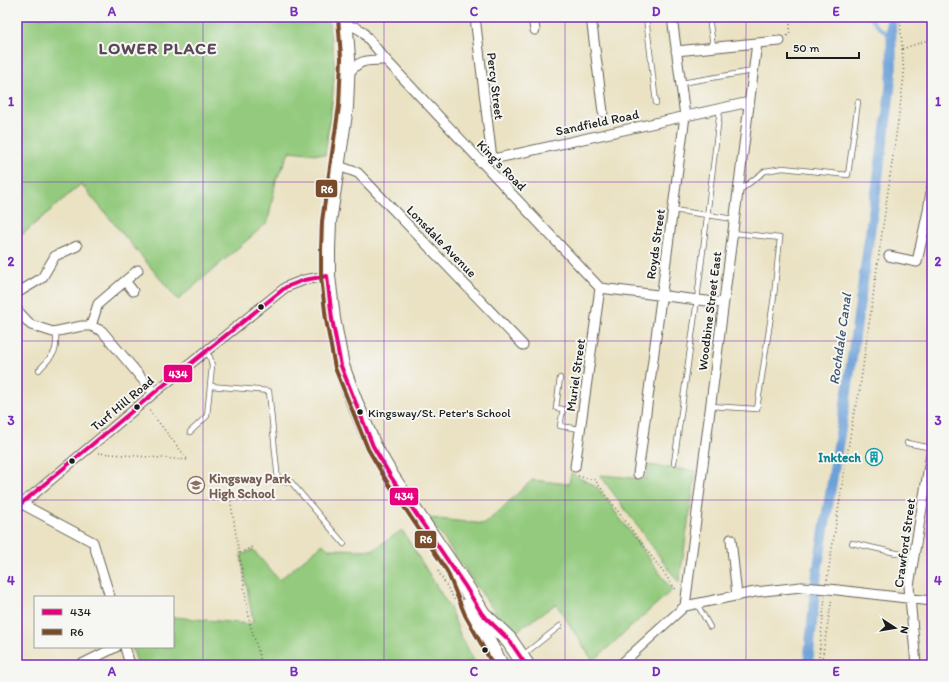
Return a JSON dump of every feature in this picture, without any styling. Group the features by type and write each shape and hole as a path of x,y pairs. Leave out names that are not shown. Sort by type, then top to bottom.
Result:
{"highway":[{"path":"345,22 345,107 328,222 327,276 332,319 341,366 373,446 391,477 482,614 509,640 520,662"},
{"path":"452,568 470,612 500,665"}],"street":[{"name":"Percy Street","path":"475,17 492,159"},
{"path":"533,17 534,30"},
{"path":"591,17 603,112"},
{"name":"Royds Street","path":"638,474 685,116 672,17"},
{"name":"King's Road","path":"345,22 362,31 386,60 480,162 600,288"},
{"path":"676,51 713,46 780,41"},
{"name":"Woodbine Street East","path":"685,606 757,43"},
{"path":"346,76 355,65 368,60 386,60"},
{"name":"Sandfield Road","path":"480,162 749,102"},
{"name":"Lonsdale Avenue","path":"336,165 358,173 523,345"},
{"path":"889,256 917,262 930,211 932,185"},
{"path":"17,293 42,278 55,256 77,246"},
{"path":"91,326 98,304 138,270"},
{"name":"Turf Hill Road","path":"20,505 143,402 286,287 304,280 327,276"},
{"path":"125,281 133,291"},
{"path":"600,288 723,303"},
{"name":"Muriel Street","path":"575,467 600,288"},
{"path":"17,310 31,325 53,332 82,326 91,326 102,331 154,393"},
{"name":"Crawford Street","path":"916,665 909,586 932,448"},
{"path":"20,505 93,542 110,596"},
{"path":"731,538 737,596"},
{"path":"620,665 685,606 755,592 801,587 829,588 911,597 932,601"},
{"path":"80,665 114,648"},
{"path":"124,648 130,665"},
{"path":"624,665 638,650"}],"lane":[{"path":"646,17 656,103"},
{"path":"713,17 710,17 713,46"},
{"path":"681,83 753,71"},
{"path":"738,192 765,171 783,168 848,175 858,102"},
{"path":"674,463 697,300 720,109"},
{"path":"673,210 734,218"},
{"path":"710,406 757,409 774,296 780,238 732,233"},
{"path":"39,370 56,352 56,332"},
{"path":"190,432 207,416 212,366 210,357 205,352"},
{"path":"560,378 556,408 563,409 560,426 580,429"},
{"path":"210,386 269,390 278,482 291,482 344,544"},
{"path":"907,443 932,448"},
{"path":"852,543 914,557"},
{"path":"696,604 710,627"},
{"path":"520,662 560,626"}],"path":[{"path":"780,41 785,40 790,32 790,17"},
{"path":"818,665 852,426 859,394 904,76 900,17"},
{"path":"902,50 928,40 932,40"},
{"path":"84,452 188,460 143,402"},
{"path":"575,467 574,475 595,480 676,590 687,593"},
{"path":"230,497 250,624 262,665"},
{"path":"239,553 254,546"},
{"path":"435,566 457,603"},
{"path":"821,665 829,588"}],"green space":[{"path":"17,17 328,17 335,65 332,103 325,155 290,151 276,180 268,222 178,300 81,184 17,239"},
{"path":"648,465 696,471 679,583 600,475 646,479"},
{"path":"571,473 598,488 672,590 593,661 556,604 511,635 429,518 485,524 532,480 569,484"},
{"path":"402,530 450,608 461,637 474,660 462,665 138,665 132,648 174,648 174,617 250,624 253,621 241,555 253,550 279,580 323,544 328,549 373,550"}],"waterway":[{"path":"870,17 876,25 891,37"},
{"name":"Rochdale Canal","path":"808,665 817,572 847,392 887,115 892,72 891,17"}],"transit line":[{"name":"R6","path":"338,17 341,58 339,106 322,221 321,249 321,277 326,320 335,368 368,449 386,480 447,571 465,615 493,665"},
{"name":"434","path":"17,507 154,393 286,287 304,280 327,276 332,319 341,366 373,446 391,477 465,586 482,614 509,640 526,665"}],"place":[{"name":"Kingsway/St. Peter's School","path":"360,412"},
{"name":"Inktech","path":"874,457"},
{"name":"Kingsway Park High School","path":"196,485"}],"district":[{"name":"LOWER PLACE","path":"158,48"}]}
